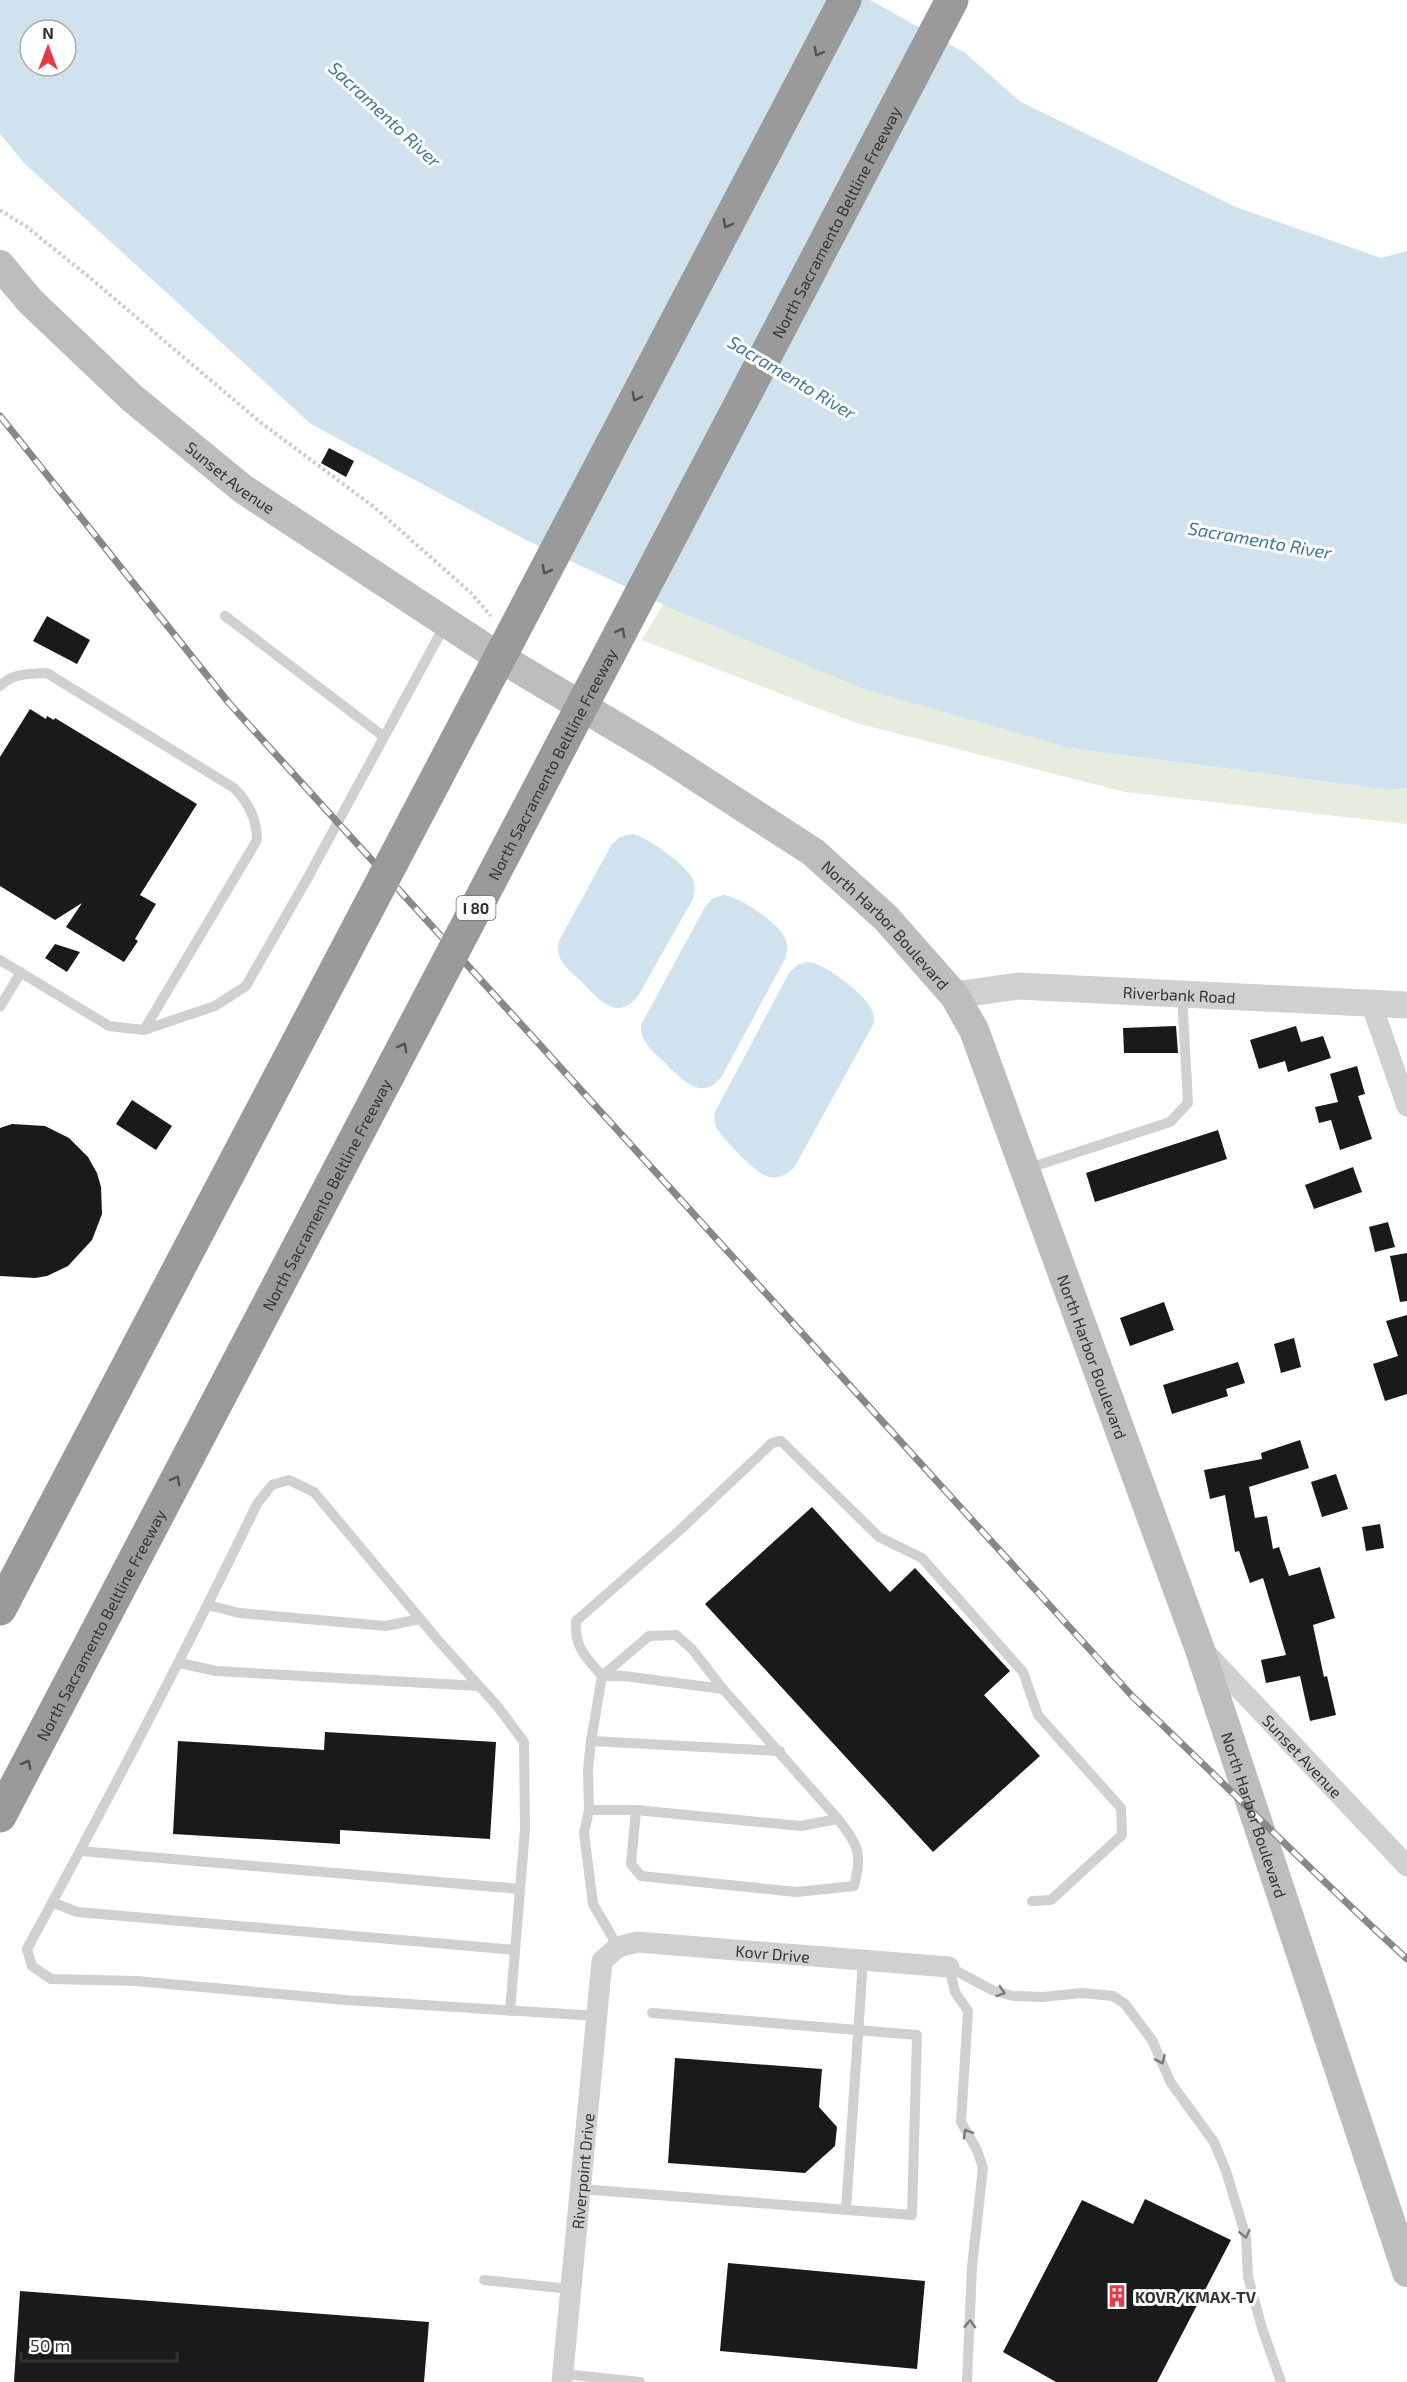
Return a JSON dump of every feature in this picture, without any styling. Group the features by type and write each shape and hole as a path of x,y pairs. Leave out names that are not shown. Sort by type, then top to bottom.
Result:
{"highway":[{"path":"0,1609 845,0"},
{"name":"North Sacramento Beltline Freeway","path":"0,1816 952,0"}],"main road":[{"name":"Sunset Avenue","path":"0,265 30,301 132,398 243,489 446,622 494,638"},
{"name":"North Harbor Boulevard","path":"494,638 655,750 813,852 886,918 954,995 974,1030 1199,1647 1407,2271"}],"street":[{"name":"Riverbank Road","path":"954,995 1017,986 1407,1005"},
{"path":"1371,1003 1407,1106"},
{"name":"Sunset Avenue","path":"1199,1647 1399,1847 1407,1866"},
{"name":"Kovr Drive","path":"610,1954 637,1942 949,1967"},
{"name":"Riverpoint Drive","path":"563,2378 597,2016 610,1954"}],"lane":[{"path":"225,616 383,736"},
{"path":"0,960 109,1026 144,1030 215,1006 246,986 307,879 446,622"},
{"path":"0,686 6,680 23,674 47,674 234,788 246,800 257,825 257,840 144,1030"},
{"path":"0,1007 21,972"},
{"path":"1025,1169 1170,1122 1184,1109 1188,1103 1182,993"},
{"path":"602,1676 585,1655 575,1637 576,1621 680,1530 772,1443 781,1441 879,1537 922,1558 1023,1672 1038,1715 1121,1808 1122,1835 1051,1900 1032,1901"},
{"path":"510,2011 525,1830 524,1742 498,1707 314,1492 290,1480 272,1485 256,1504 180,1663 27,1949 32,1966 51,1979 136,1981 346,2000 510,2011 597,2016"},
{"path":"208,1605 239,1613 386,1626 420,1618"},
{"path":"610,1954 593,1904 584,1833 589,1810 588,1769 591,1741 602,1676 649,1636 676,1635 692,1649 723,1689 838,1819 856,1844 859,1864 854,1886 797,1892 641,1876 631,1864 636,1810"},
{"path":"180,1663 216,1671 479,1686"},
{"path":"602,1676 624,1676 723,1689"},
{"path":"591,1741 780,1751"},
{"path":"589,1810 636,1810 801,1826 838,1819"},
{"path":"80,1851 520,1889"},
{"path":"52,1902 77,1912 515,1950"},
{"path":"846,2210 863,1960"},
{"path":"949,1967 955,1992 968,2011 961,2122 977,2150 983,2168 972,2267 967,2382"},
{"path":"949,1967 993,1990 1013,1996 1042,1997 1082,1993 1113,1996 1125,2004 1152,2040 1171,2083 1214,2142 1222,2161 1239,2206 1246,2236 1248,2277 1262,2328 1281,2382"},
{"path":"581,2189 912,2215 917,2035 652,2013"},
{"path":"484,2280 571,2289"},
{"path":"563,2378 640,2382"}],"path":[{"path":"0,210 27,228 89,277 260,422 374,507 470,592 494,638"}],"shaded area":[{"path":"675,584 1070,748 1389,790 1407,788 1407,824 1125,792 856,723 642,640"}],"water":[{"name":"Sacramento River","path":"0,0 870,0 965,53 1021,102 1236,207 1381,258 1407,251 1407,788 1389,790 1070,748 864,689 671,608 526,540 311,424 24,163 0,134"},
{"path":"632,834 655,845 680,864 693,879 695,890 693,899 638,996 630,1004 615,1008 601,1000 568,970 559,956 558,946 612,844 620,837"},
{"path":"723,895 748,905 768,919 786,940 787,952 722,1076 715,1084 707,1088 700,1088 692,1086 678,1076 652,1051 645,1042 641,1025 705,907 712,899"},
{"path":"807,962 831,972 858,992 871,1009 874,1023 795,1166 782,1176 770,1177 755,1169 727,1141 716,1126 715,1112 789,973 797,965"}],"building":[{"path":"329,448 354,461 346,477 321,463"},
{"path":"47,616 90,640 77,664 33,641"},
{"path":"30,709 46,719 47,716 54,720 55,718 197,804 140,895 156,904 135,939 138,941 124,962 66,927 82,903 55,920 0,886 0,757"},
{"path":"55,944 80,952 67,972 45,958"},
{"path":"1176,1026 1178,1053 1124,1053 1123,1028"},
{"path":"1296,1026 1301,1042 1323,1036 1331,1058 1288,1072 1285,1061 1259,1069 1250,1040"},
{"path":"1357,1066 1365,1094 1358,1096 1372,1139 1340,1150 1331,1120 1319,1123 1315,1107 1338,1102 1330,1074"},
{"path":"132,1100 172,1126 156,1150 116,1124"},
{"path":"12,1124 45,1126 69,1138 88,1157 97,1173 101,1187 102,1214 92,1240 68,1266 47,1276 35,1278 0,1276 0,1128"},
{"path":"1218,1130 1227,1159 1095,1202 1086,1173"},
{"path":"1353,1167 1362,1192 1314,1209 1305,1185"},
{"path":"1388,1222 1395,1247 1375,1252 1369,1227"},
{"path":"1407,1253 1407,1301 1400,1302 1390,1256"},
{"path":"1164,1302 1174,1330 1130,1346 1120,1318"},
{"path":"1407,1315 1407,1394 1385,1401 1373,1364 1398,1356 1386,1321"},
{"path":"1294,1338 1301,1367 1281,1373 1274,1344"},
{"path":"1238,1362 1245,1383 1226,1389 1228,1396 1172,1414 1163,1385"},
{"path":"1300,1440 1309,1468 1249,1487 1255,1518 1267,1516 1273,1549 1279,1547 1289,1576 1320,1567 1335,1618 1313,1625 1324,1677 1327,1676 1336,1715 1310,1721 1300,1676 1266,1683 1261,1660 1286,1655 1263,1578 1250,1583 1239,1551 1235,1552 1225,1495 1210,1499 1204,1470 1262,1459 1261,1453"},
{"path":"1336,1474 1348,1509 1322,1517 1311,1482"},
{"path":"812,1507 890,1592 915,1568 1010,1671 984,1695 1040,1756 933,1852 705,1604"},
{"path":"1380,1524 1384,1548 1366,1551 1362,1527"},
{"path":"325,1732 496,1742 490,1839 340,1830 340,1844 173,1834 178,1741 324,1750"},
{"path":"675,2058 822,2069 819,2107 837,2127 835,2146 805,2173 668,2163"},
{"name":"KOVR/KMAX-TV","path":"1145,2199 1231,2240 1157,2382 1056,2382 1003,2352 1082,2200 1133,2224"},
{"path":"728,2263 925,2281 917,2369 720,2351"},
{"path":"20,2291 429,2322 424,2382 14,2382"}],"railway":[{"path":"0,416 229,703 1133,1697 1407,1959"}],"place":[{"name":"KOVR/KMAX-TV","path":"1117,2296"}]}
